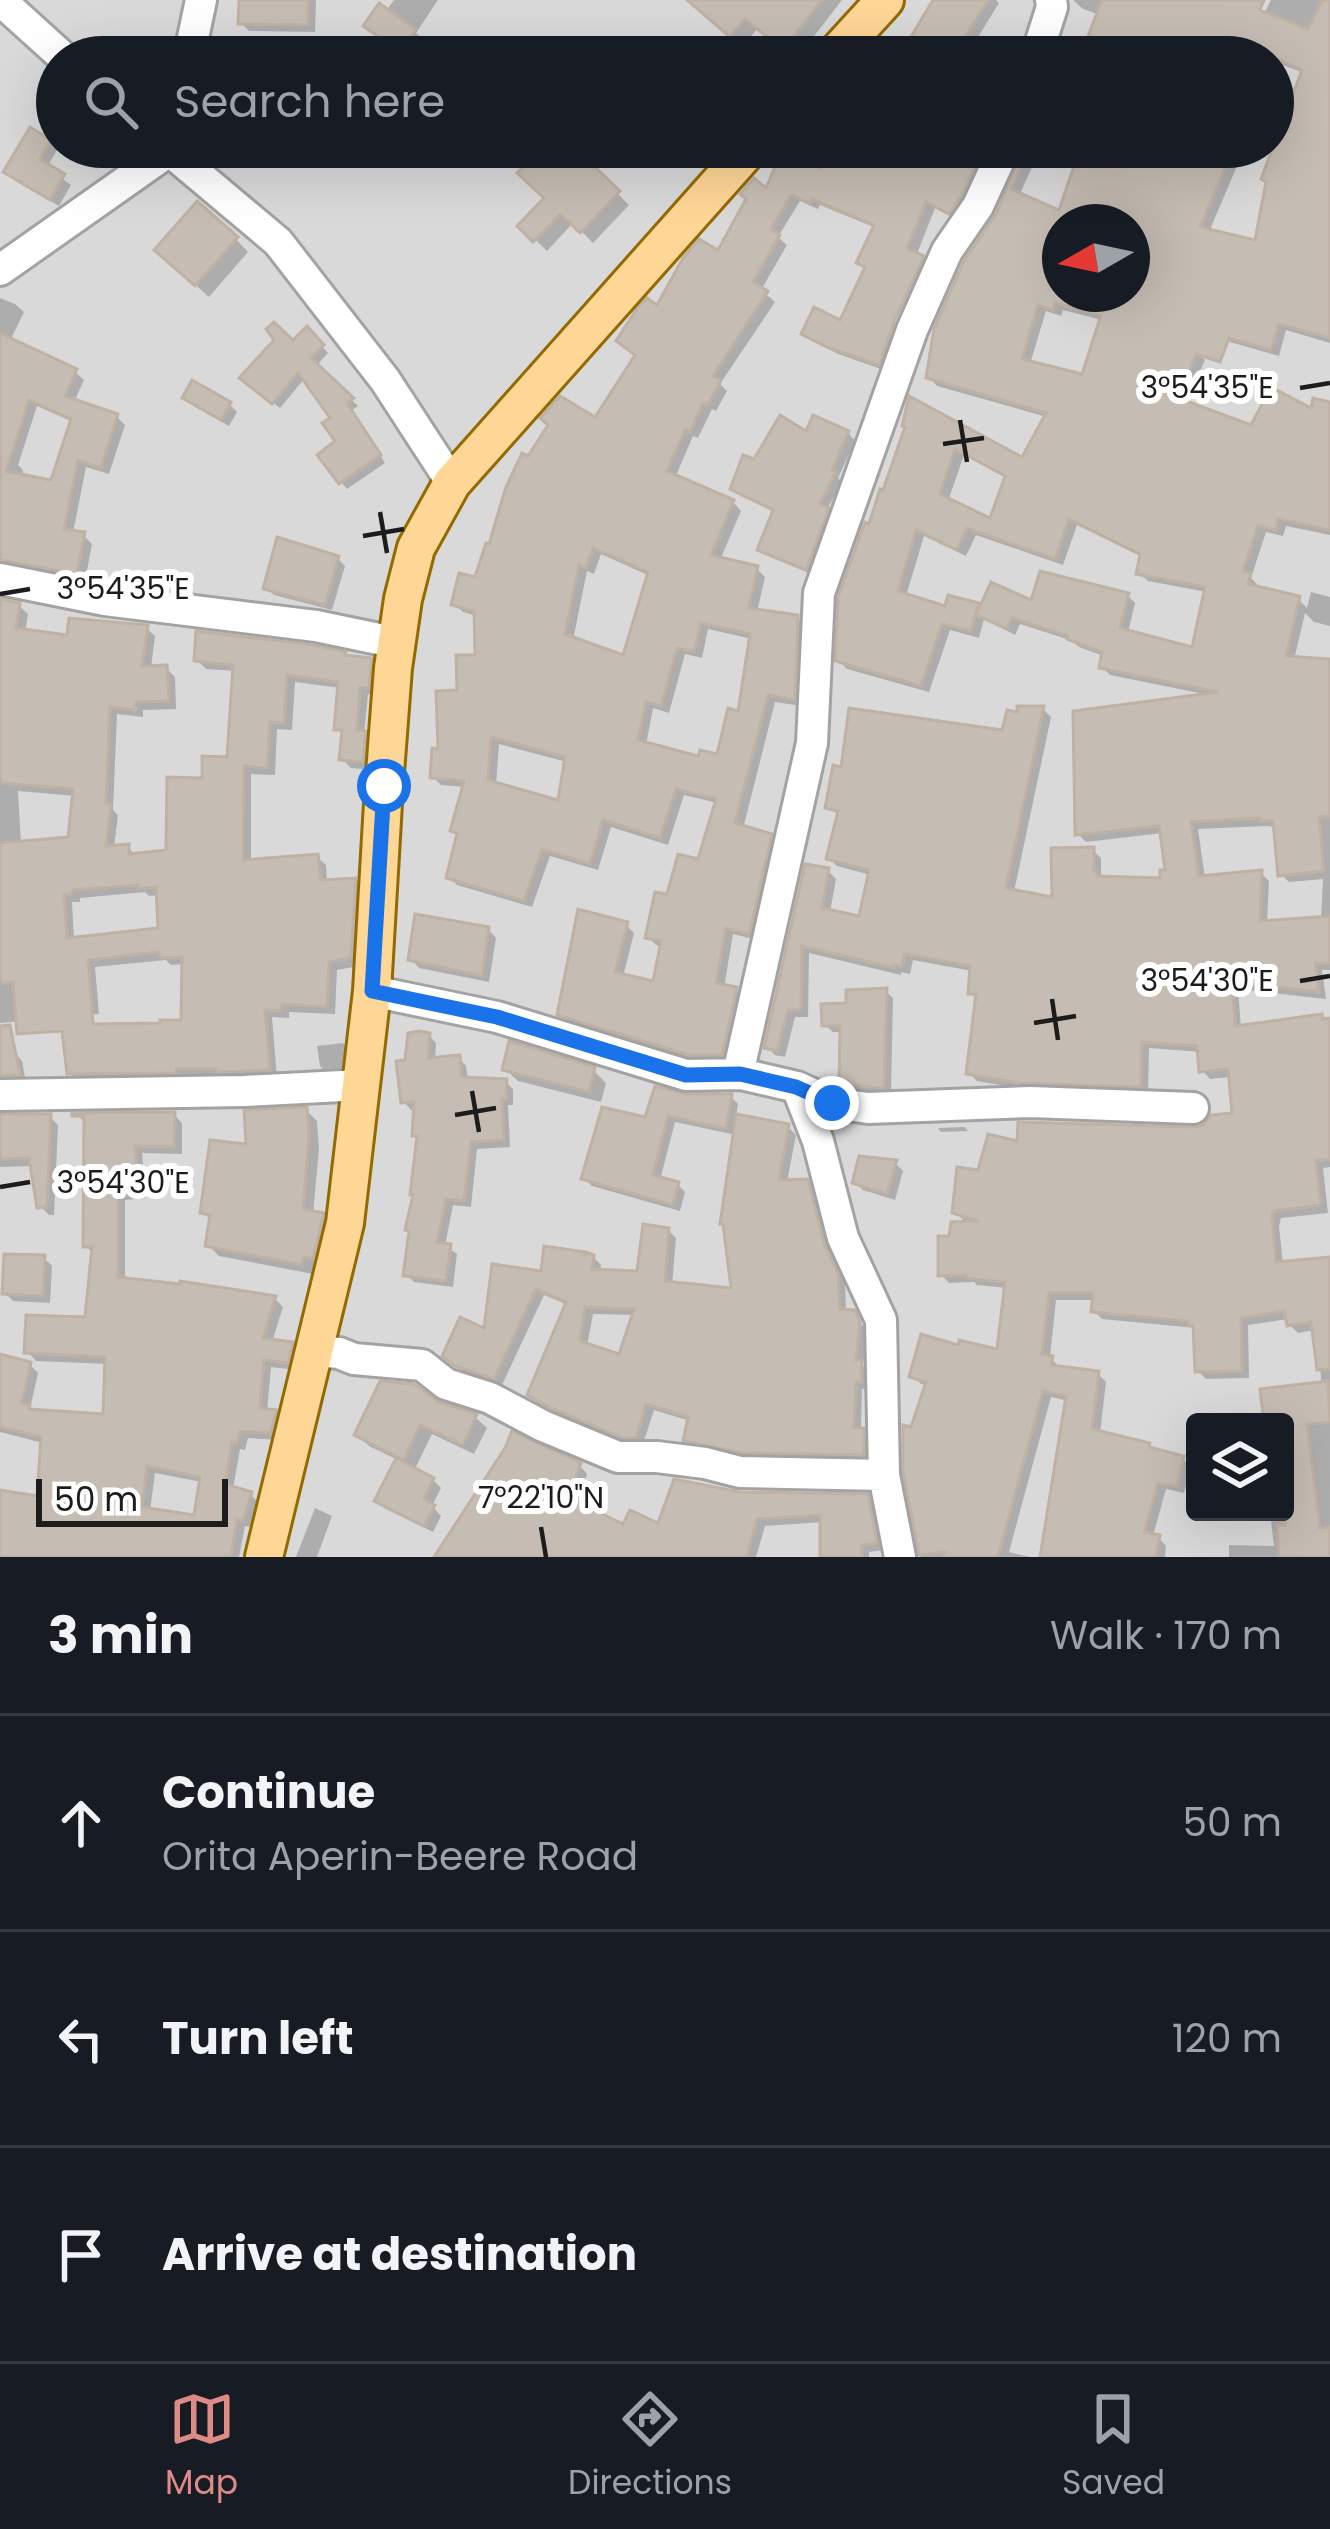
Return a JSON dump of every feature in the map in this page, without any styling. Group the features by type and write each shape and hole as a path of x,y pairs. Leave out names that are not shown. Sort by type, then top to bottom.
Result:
{"main road":[{"path":"852,36 885,0"},
{"path":"264,1557 345,1223 372,991 398,643 416,548 452,483 733,168"}],"street":[{"path":"0,0 40,36"},
{"path":"193,36 201,0"},
{"path":"1043,36 1051,0"},
{"path":"0,270 140,168"},
{"path":"191,168 278,242 385,380 452,483"},
{"path":"738,1074 812,743 819,593 911,330 947,251 978,206 995,168"},
{"path":"0,579 105,600 316,626 398,643"},
{"path":"372,991 497,1017 686,1075 738,1074 796,1087 832,1103 868,1108 1030,1102 1193,1108"},
{"path":"0,1095 362,1085"},
{"path":"796,1087 818,1141 843,1238 881,1320 884,1475 900,1557"},
{"path":"314,1351 422,1365 446,1384 618,1457 657,1457 740,1472 884,1475"}],"shaded area":[{"path":"0,0 1330,0 1330,1557 0,1557"}],"building":[{"path":"239,0 308,0 308,25 238,24"},
{"path":"687,0 822,0 794,36 766,36 745,19 729,36"},
{"path":"933,0 988,0 966,36 911,36"},
{"path":"1102,0 1264,0 1260,10 1308,29 1322,0 1330,0 1330,338 1279,324 1271,350 1229,338 1220,362 1196,354 1178,398 1251,425 1271,387 1311,408 1313,398 1330,402 1330,530 1278,519 1276,530 1258,526 1243,571 1251,573 1248,584 1300,596 1286,656 1330,659 1330,816 1319,817 1324,871 1278,876 1273,821 1191,822 1199,876 1262,870 1260,921 1330,916 1330,963 1315,963 1319,992 1232,982 1235,1026 1322,1014 1323,1019 1330,1018 1330,1160 1316,1160 1321,1205 1273,1211 1272,1216 1276,1262 1330,1257 1330,1369 1317,1370 1311,1322 1287,1326 1284,1311 1241,1318 1242,1371 1195,1372 1193,1325 1188,1321 1091,1312 1093,1293 1049,1293 1042,1354 1053,1356 1051,1365 1099,1371 1092,1429 1184,1456 1177,1487 1158,1483 1144,1532 1160,1535 1156,1557 1040,1557 1066,1396 1043,1391 998,1557 943,1557 945,1552 919,1555 903,1473 903,1425 911,1427 926,1382 909,1377 921,1334 958,1345 959,1340 997,1349 1005,1282 938,1276 938,1236 949,1236 951,1222 979,1221 952,1213 957,1167 978,1170 988,1134 1017,1141 1018,1122 1192,1127 1203,1125 1211,1115 1232,1113 1228,1069 1199,1072 1197,1046 1142,1042 1141,1087 1020,1083 966,1074 976,994 968,994 970,966 905,954 902,967 894,968 802,946 801,1010 788,1010 777,1051 764,1048 805,864 829,868 822,908 859,916 869,870 826,859 838,811 825,808 833,765 841,767 849,708 1002,730 1007,710 1044,706 1006,888 1052,897 1051,848 1094,847 1097,876 1160,878 1160,870 1165,870 1159,826 1075,835 1073,711 1218,692 1099,668 1102,652 1068,636 1012,618 1007,629 976,615 991,582 1031,600 1040,571 1129,593 1120,628 1192,647 1205,587 1136,574 1140,554 1069,519 1055,559 967,528 957,550 916,530 898,591 945,606 948,595 979,603 971,631 942,624 921,686 835,661 838,597 865,522 869,524 883,490 905,427 909,396 1022,457 1046,413 926,378 934,329 964,261 996,214 1015,168 1020,168 1011,189 1045,204 1042,306 1038,305 1022,359 1082,374 1101,315 1090,312 1150,312 1150,204 1061,204 1073,168 1225,168 1200,227 1255,240 1265,168 1294,168 1294,91 1302,70 1294,66 1294,36 1088,36","holes":["955,449 1005,476 990,518 940,494"]},
{"path":"379,3 416,29 411,36 378,36 363,26"},
{"path":"30,127 36,131 36,168 55,168 65,174 50,200 3,172"},
{"path":"522,168 596,168 620,191 580,233 560,214 533,242 517,226 544,198 517,173"},
{"path":"774,168 974,168 949,214 926,202 907,248 924,256 879,365 801,334 814,307 840,320 865,267 856,263 874,225 791,195 771,229 780,235 753,282 768,291 713,376 721,380 708,405 703,403 690,432 685,430 667,471 734,500 711,555 758,566 749,608 798,615 795,700 768,695 735,823 772,834 749,934 726,928 716,983 737,987 722,1055 689,1055 557,1015 578,909 628,922 615,972 653,981 661,941 645,938 655,892 667,894 678,854 698,859 716,799 676,789 660,838 603,820 590,864 542,849 524,901 446,878 457,833 450,831 464,781 430,778 432,748 438,749 436,691 457,690 456,655 475,655 474,611 451,605 459,573 475,577 522,453 528,456 548,425 540,418 560,396 595,417 635,355 616,341 638,307 647,298 657,305 699,239 718,250 746,199 740,194 754,178 766,188","holes":["593,548 648,572 623,655 565,634 579,565 586,568","701,623 750,634 738,711 728,708 717,754 700,750 698,756 638,740 646,702 661,706 677,648 694,652","491,737 565,757 558,800 488,780"]},
{"path":"197,201 238,237 195,286 154,250"},
{"path":"274,322 293,340 307,326 324,345 311,358 354,398 347,403 381,455 339,484 317,455 335,441 322,423 330,418 298,373 272,404 239,378 274,340 266,329"},
{"path":"0,333 77,369 65,396 118,414 101,468 78,460 64,529 85,532 77,574 0,560","holes":["29,400 71,419 51,480 6,471"]},
{"path":"192,380 231,402 221,420 182,398"},
{"path":"780,415 806,431 813,415 849,431 820,504 829,508 806,570 757,550 773,510 730,489 743,455 754,459"},
{"path":"277,537 339,556 325,605 263,589"},
{"path":"0,599 20,603 16,628 67,635 69,618 148,625 142,666 167,665 169,701 136,702 135,710 110,707 106,803 111,804 106,846 129,844 129,854 166,850 167,777 202,778 202,756 227,757 233,665 194,661 196,631 313,645 372,658 369,688 360,687 357,730 366,731 363,762 339,760 342,730 334,730 338,682 287,675 284,723 270,722 267,768 244,766 243,860 318,854 321,880 356,878 351,958 329,962 327,1007 282,1004 281,1011 265,1010 270,1070 67,1074 62,1031 17,1034 13,982 0,984 0,843 68,837 73,789 0,783","holes":["137,885 137,889 156,887 158,928 67,938 64,895 72,895 73,890","159,952 160,958 182,957 181,1020 93,1024 88,960"]},
{"path":"415,914 489,927 482,976 408,960"},
{"path":"887,988 884,1088 839,1084 840,1026 822,1026 821,1004 846,1003 846,990"},
{"path":"10,1025 20,1075 0,1076 0,1026"},
{"path":"408,1033 430,1033 428,1058 460,1055 462,1077 507,1079 506,1099 502,1099 504,1140 471,1142 464,1201 446,1199 437,1242 451,1244 446,1281 403,1276 417,1136 412,1136 414,1102 401,1103 396,1061 405,1060"},
{"path":"509,1041 595,1067 589,1092 502,1070"},
{"path":"655,1086 686,1094 732,1094 726,1129 668,1116 653,1175 679,1182 673,1205 581,1179 602,1107 645,1117"},
{"path":"307,1107 303,1209 324,1213 313,1259 304,1257 302,1265 205,1246 210,1215 200,1213 210,1140 246,1144 244,1110"},
{"path":"175,1112 174,1147 135,1146 139,1191 118,1192 118,1277 276,1296 263,1338 293,1342 288,1363 264,1360 260,1408 277,1410 271,1433 240,1431 237,1443 232,1442 225,1484 252,1492 243,1521 237,1519 231,1557 0,1557 0,1490 37,1496 41,1437 0,1427 0,1354 31,1362 22,1403 30,1405 29,1409 103,1414 105,1357 24,1353 26,1315 85,1317 92,1247 83,1247 84,1116 72,1113","holes":["147,1466 200,1477 194,1515 142,1507"]},
{"path":"0,1114 51,1114 47,1207 37,1208 29,1158 0,1159"},
{"path":"736,1114 789,1124 779,1180 808,1179 824,1243 838,1273 840,1309 855,1310 860,1321 856,1360 862,1360 861,1382 856,1382 854,1428 864,1428 864,1455 743,1453 683,1441 688,1417 646,1404 636,1438 622,1438 551,1408 527,1395 566,1302 536,1289 494,1379 455,1366 442,1356 460,1317 484,1328 492,1264 541,1271 544,1246 594,1255 592,1269 637,1271 643,1224 669,1228 665,1281 731,1288 720,1224","holes":["585,1307 634,1309 619,1354 580,1341"]},
{"path":"859,1156 897,1160 887,1194 852,1183"},
{"path":"4,1254 45,1255 43,1296 2,1294"},
{"path":"380,1381 414,1384 439,1402 477,1414 463,1445 420,1425 404,1460 354,1435"},
{"path":"1328,1381 1330,1422 1307,1424 1320,1528 1330,1527 1330,1557 1279,1557 1277,1525 1294,1521 1294,1413 1263,1413 1260,1389"},
{"path":"512,1431 581,1463 570,1493 623,1524 630,1510 658,1523 674,1479 740,1492 868,1494 877,1543 862,1545 862,1557 820,1557 820,1515 757,1519 747,1557 434,1557"},
{"path":"396,1458 434,1478 424,1499 435,1505 424,1526 374,1501"}],"route":[{"path":"384,786 372,991 497,1017 686,1075 740,1074 796,1087 832,1103"}]}
